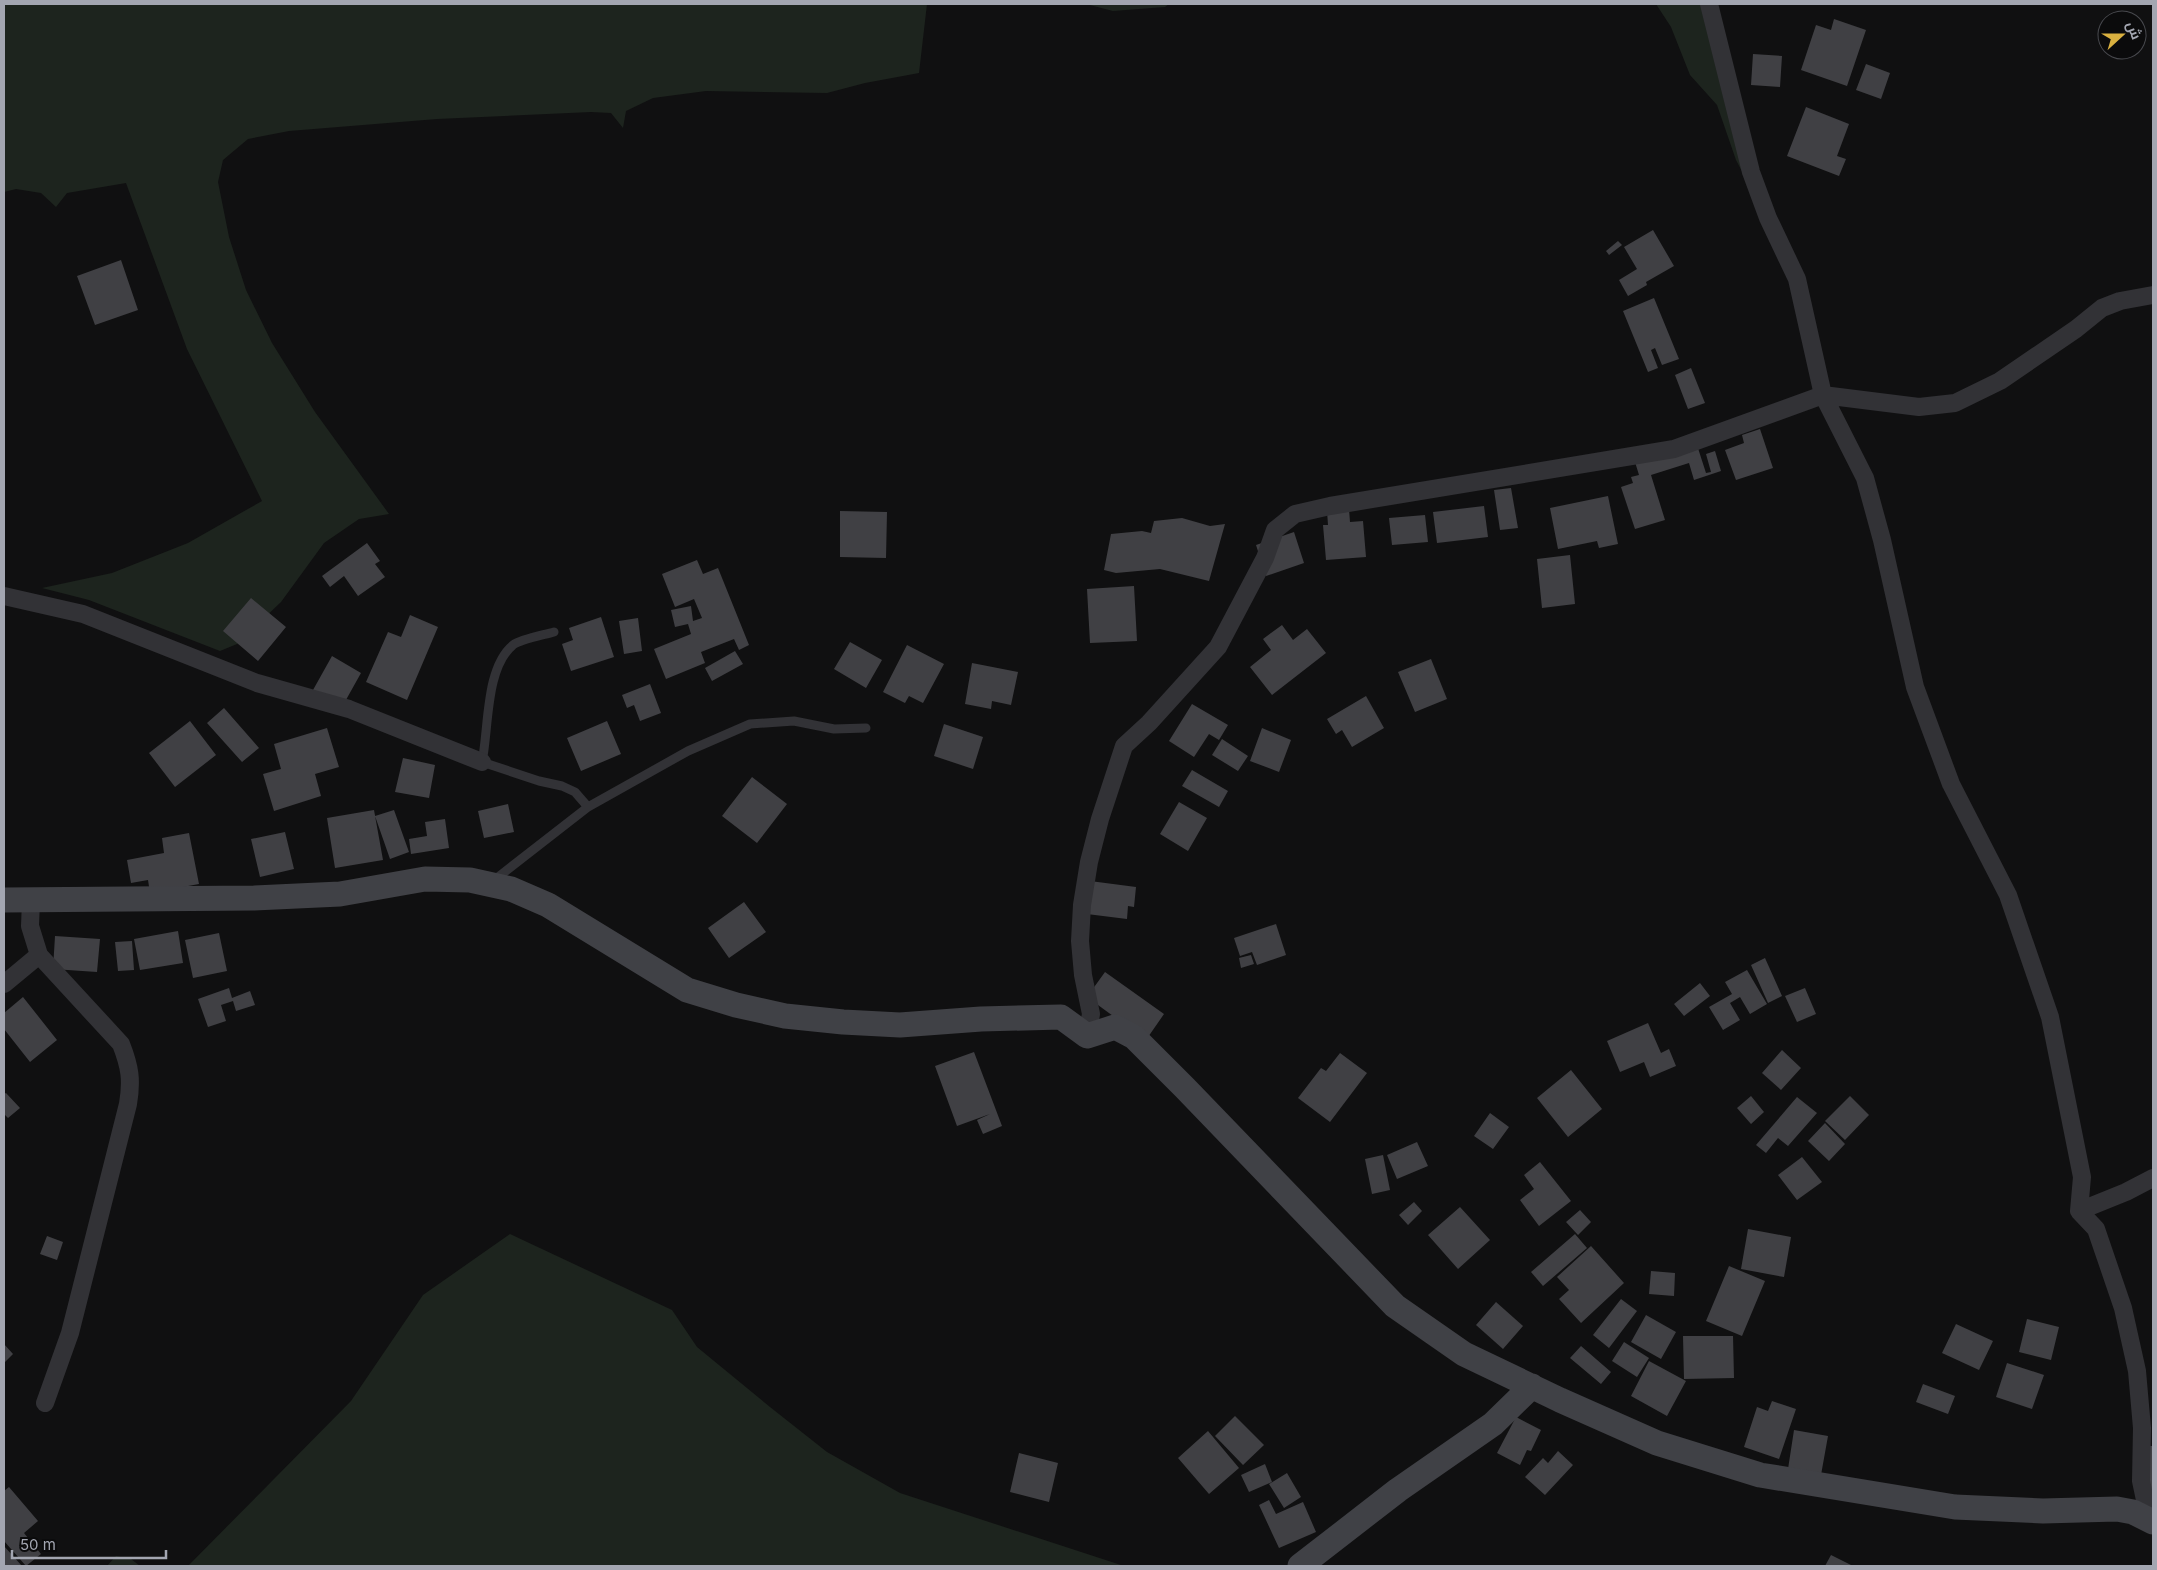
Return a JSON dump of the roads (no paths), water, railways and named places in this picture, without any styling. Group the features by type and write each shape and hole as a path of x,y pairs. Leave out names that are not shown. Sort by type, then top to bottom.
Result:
{"main road":[{"path":"4,900 254,898 340,894 425,878 470,880 511,889 548,905 687,990 736,1005 785,1016 843,1022 900,1025 981,1019 1061,1017 1087,1036 1115,1028 1134,1037 1394,1306 1464,1354 1657,1443 1760,1475 1956,1507 2043,1511 2117,1509 2133,1512 2152,1520"},
{"path":"1300,1566 1398,1490 1493,1424 1532,1386"}],"street":[{"path":"1709,4 1751,172 1768,218 1798,279 1823,395 1865,478 1882,540 1915,687 1952,784 2008,895 2050,1017 2082,1177 2079,1211"},
{"path":"1087,1036 1091,1014 1083,975 1080,941 1082,905 1089,862 1100,819 1124,746 1149,723 1218,647 1265,558 1274,530 1295,514 1330,506 1614,457 1674,449 1823,395 1919,407 1955,403 2000,381 2076,330 2102,308 2120,301 2153,295"},
{"path":"4,596 82,614 257,683 350,710 482,762"},
{"path":"31,900 30,926 39,955 121,1044 128,1063 131,1083 128,1104 70,1333 45,1403"},
{"path":"4,984 39,955"},
{"path":"2079,1211 2126,1192 2153,1178"},
{"path":"2079,1211 2096,1228 2123,1308 2137,1371 2142,1428 2141,1481 2152,1520"}],"lane":[{"path":"554,632 514,644 498,663 482,762 539,781 562,786 575,792 588,806"},
{"path":"489,884 588,806 688,751 750,724 794,721 834,729 866,728"}]}
